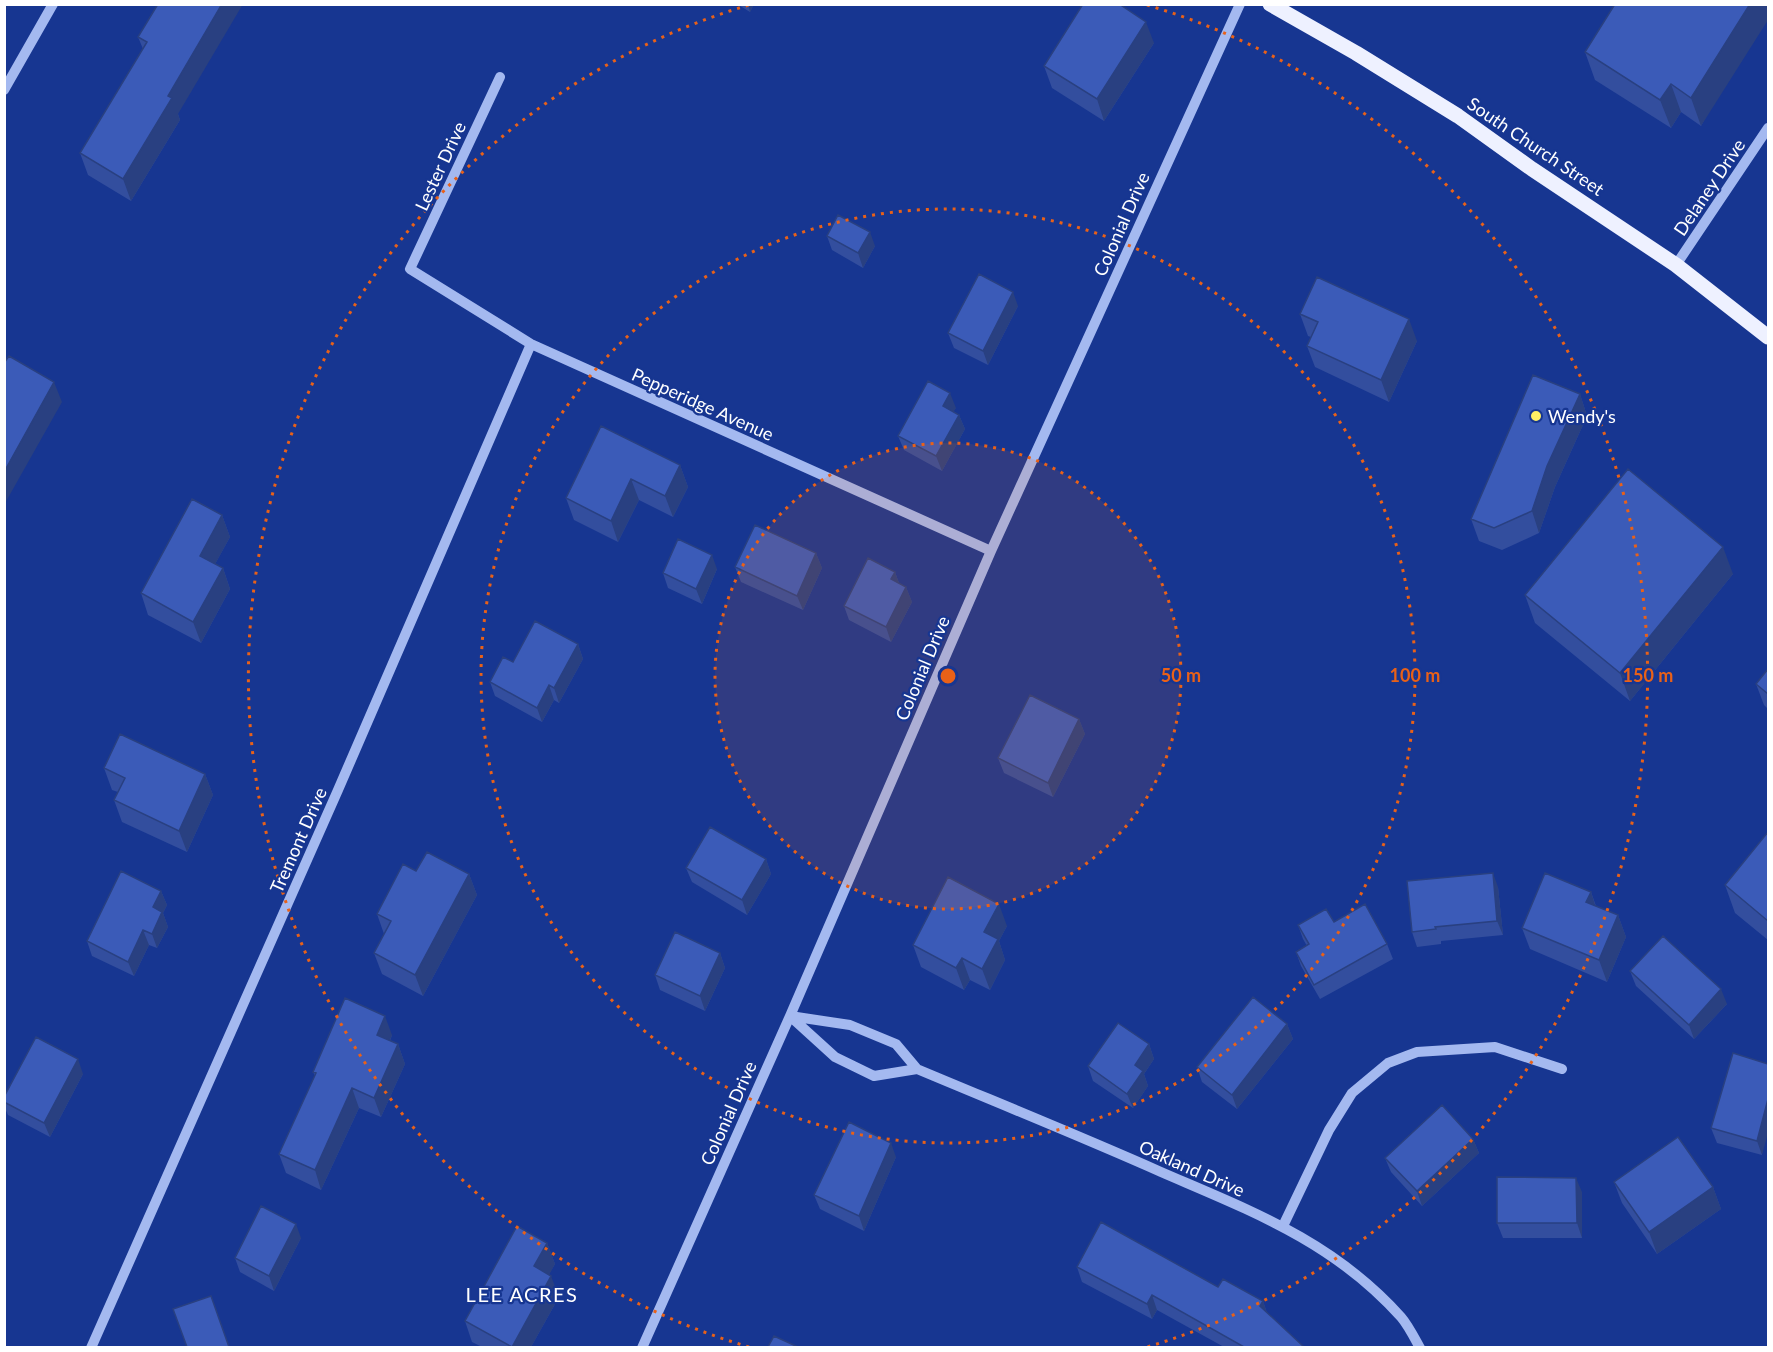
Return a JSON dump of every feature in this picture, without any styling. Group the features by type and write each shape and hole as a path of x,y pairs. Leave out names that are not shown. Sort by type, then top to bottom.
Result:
{"main road":[{"name":"South Church Street","path":"1270,4 1356,53 1458,116 1532,169 1677,265 1768,337"}],"street":[{"path":"4,90 52,4"},
{"name":"Colonial Drive","path":"642,1347 790,1016 991,551 1240,4"},
{"name":"Lester Drive","path":"410,269 500,77"},
{"name":"Delaney Drive","path":"1677,265 1768,128"},
{"name":"Pepperidge Avenue","path":"410,269 531,344 991,551"},
{"name":"Tremont Drive","path":"91,1347 338,790 531,344"},
{"path":"790,1016 835,1057 874,1076 916,1069"},
{"name":"Oakland Drive","path":"790,1016 860,1028 896,1044 916,1069 1126,1156 1283,1226 1327,1251 1357,1274 1402,1318 1420,1347"},
{"path":"1283,1226 1329,1130 1352,1093 1388,1064 1417,1052 1495,1047 1562,1069"}],"building":[{"path":"158,4 222,4 168,96 172,98 123,179 80,153 147,42 138,37"},
{"path":"1083,4 1119,4 1146,22 1097,99 1044,66"},
{"path":"1615,4 1750,4 1691,98 1671,84 1660,100 1585,52"},
{"path":"838,215 870,232 858,253 827,236"},
{"path":"979,274 1013,292 983,351 948,333"},
{"path":"1317,277 1409,319 1381,380 1307,346 1318,322 1300,314"},
{"path":"9,356 54,382 4,472 4,363"},
{"path":"1533,375 1580,394 1547,466 1532,511 1494,528 1471,519"},
{"path":"928,381 950,393 943,406 959,415 936,456 898,436"},
{"path":"601,426 680,465 665,496 631,479 611,521 566,498"},
{"path":"1628,469 1723,547 1620,673 1525,595"},
{"path":"192,499 222,515 200,556 223,568 193,622 141,593"},
{"path":"755,525 816,553 797,596 735,567"},
{"path":"678,539 712,555 696,589 663,573"},
{"path":"868,558 895,572 891,579 906,587 886,627 844,606"},
{"path":"535,621 578,644 554,688 549,685 537,708 490,682 503,657 513,662"},
{"path":"1768,669 1768,694 1756,684"},
{"path":"1030,695 1079,719 1048,783 998,758"},
{"path":"120,734 205,774 179,831 114,800 125,778 104,768"},
{"path":"710,827 766,859 742,900 686,868"},
{"path":"1768,832 1768,921 1725,885"},
{"path":"427,852 469,874 415,975 374,953 391,921 377,914 403,864 416,871"},
{"path":"121,871 161,891 153,907 162,912 152,934 143,930 128,962 87,941"},
{"path":"1493,873 1497,921 1435,927 1436,929 1412,932 1407,881"},
{"path":"1545,873 1591,892 1586,902 1618,915 1599,960 1522,928"},
{"path":"948,877 999,904 984,932 998,939 982,969 962,958 956,968 913,945"},
{"path":"1365,904 1387,944 1314,985 1296,952 1309,944 1298,925 1326,909 1334,922"},
{"path":"675,932 720,953 700,996 655,975"},
{"path":"1663,936 1721,989 1689,1025 1630,971"},
{"path":"1253,997 1287,1024 1232,1095 1197,1067"},
{"path":"345,998 385,1016 377,1035 398,1044 374,1098 352,1088 315,1170 279,1154 316,1073 313,1072"},
{"path":"1118,1023 1149,1044 1135,1065 1143,1071 1127,1094 1088,1066"},
{"path":"36,1037 78,1059 44,1123 4,1102 4,1097"},
{"path":"1733,1053 1768,1064 1768,1099 1757,1141 1711,1128"},
{"path":"1442,1105 1473,1139 1417,1191 1385,1158"},
{"path":"849,1122 891,1143 859,1216 814,1195"},
{"path":"1678,1137 1713,1187 1649,1232 1614,1182"},
{"path":"1497,1177 1576,1178 1577,1223 1497,1223"},
{"path":"261,1206 296,1224 269,1276 235,1258"},
{"path":"1101,1222 1218,1287 1223,1279 1263,1301 1260,1306 1304,1347 1244,1347 1152,1295 1147,1304 1077,1267"},
{"path":"517,1226 547,1243 534,1266 551,1276 512,1347 465,1321"},
{"path":"211,1296 229,1347 187,1347 173,1309"},
{"path":"774,1336 798,1347 768,1347"}],"place":[{"name":"Wendy's","path":"1536,416"}],"district":[{"name":"LEE ACRES","path":"522,1294"}]}
